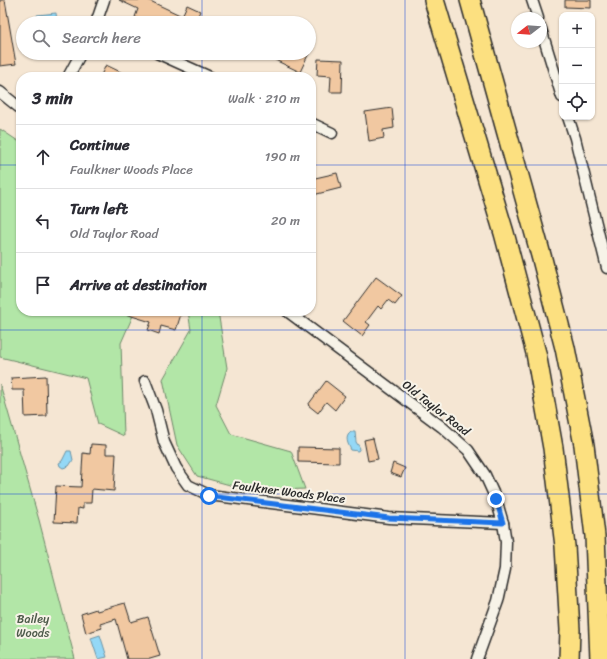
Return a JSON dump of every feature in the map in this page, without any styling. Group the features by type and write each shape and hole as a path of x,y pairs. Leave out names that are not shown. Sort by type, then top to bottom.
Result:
{"highway":[{"path":"434,0 504,233 536,353 554,448 565,546 570,630 569,659"},
{"path":"470,0 542,259 565,348 584,445 595,536 600,659"},
{"path":"565,659 570,630"}],"street":[{"path":"98,16 104,0"},
{"path":"532,0 536,12"},
{"path":"547,48 559,87"},
{"path":"71,72 77,60"},
{"path":"172,60 199,72"},
{"path":"0,92 16,105"},
{"path":"569,120 575,138 607,268"},
{"path":"316,125 332,133"},
{"name":"Old Taylor Road","path":"294,316 442,427 468,450 486,475 496,499 503,523 506,542 505,569 498,601 477,659"},
{"name":"Faulkner Woods Place","path":"145,381 156,410 164,442 176,468 188,486 209,496 389,518 503,523"}],"green space":[{"path":"0,129 16,140 16,316 133,316 121,343 124,436 98,424 86,378 0,357"},
{"path":"189,316 219,316 227,368 216,405 231,434 291,451 305,489 252,491 197,476 177,445 163,379 191,330"},
{"name":"Bailey Woods","path":"0,384 39,520 75,659 0,659"}],"water":[{"path":"56,13 56,16 37,16"},
{"path":"351,432 355,432 356,442 360,448 358,451 351,450 348,443 347,438"},
{"path":"67,451 71,451 73,460 69,466 63,468 59,463 62,461"},
{"path":"100,635 107,657 98,659 91,638"}],"building":[{"path":"0,0 5,0 16,64 0,66"},
{"path":"119,0 148,0 182,16 135,16 138,9"},
{"path":"565,0 591,0 591,8 565,7"},
{"path":"187,5 200,11 198,16 182,16"},
{"path":"318,59 343,60 342,92 330,92 331,76 317,75"},
{"path":"275,60 306,60 300,72"},
{"path":"106,65 121,72 102,72"},
{"path":"392,108 394,128 383,130 384,138 369,141 365,112"},
{"path":"337,173 341,188 316,194 316,178"},
{"path":"376,277 402,296 395,305 388,300 381,309 378,306 366,322 370,325 362,336 343,321"},
{"path":"132,316 180,316 176,330 161,326 159,334 148,330 151,322"},
{"path":"46,376 47,416 25,417 24,390 12,390 11,378"},
{"path":"326,381 345,396 335,410 326,402 318,413 308,405"},
{"path":"373,438 378,459 368,461 364,440"},
{"path":"91,444 106,445 106,454 116,454 114,491 92,489 91,503 83,503 83,509 78,508 77,523 54,522 56,486 81,487 83,453 90,454"},
{"path":"298,447 339,448 339,463 298,462"},
{"path":"393,463 405,468 401,477 390,473"},
{"path":"125,603 131,622 148,617 160,656 150,659 127,659 116,619 100,624 102,628 86,633 81,614 96,609 97,611"}],"route":[{"path":"209,496 277,503 389,518 503,523 496,499"}]}
